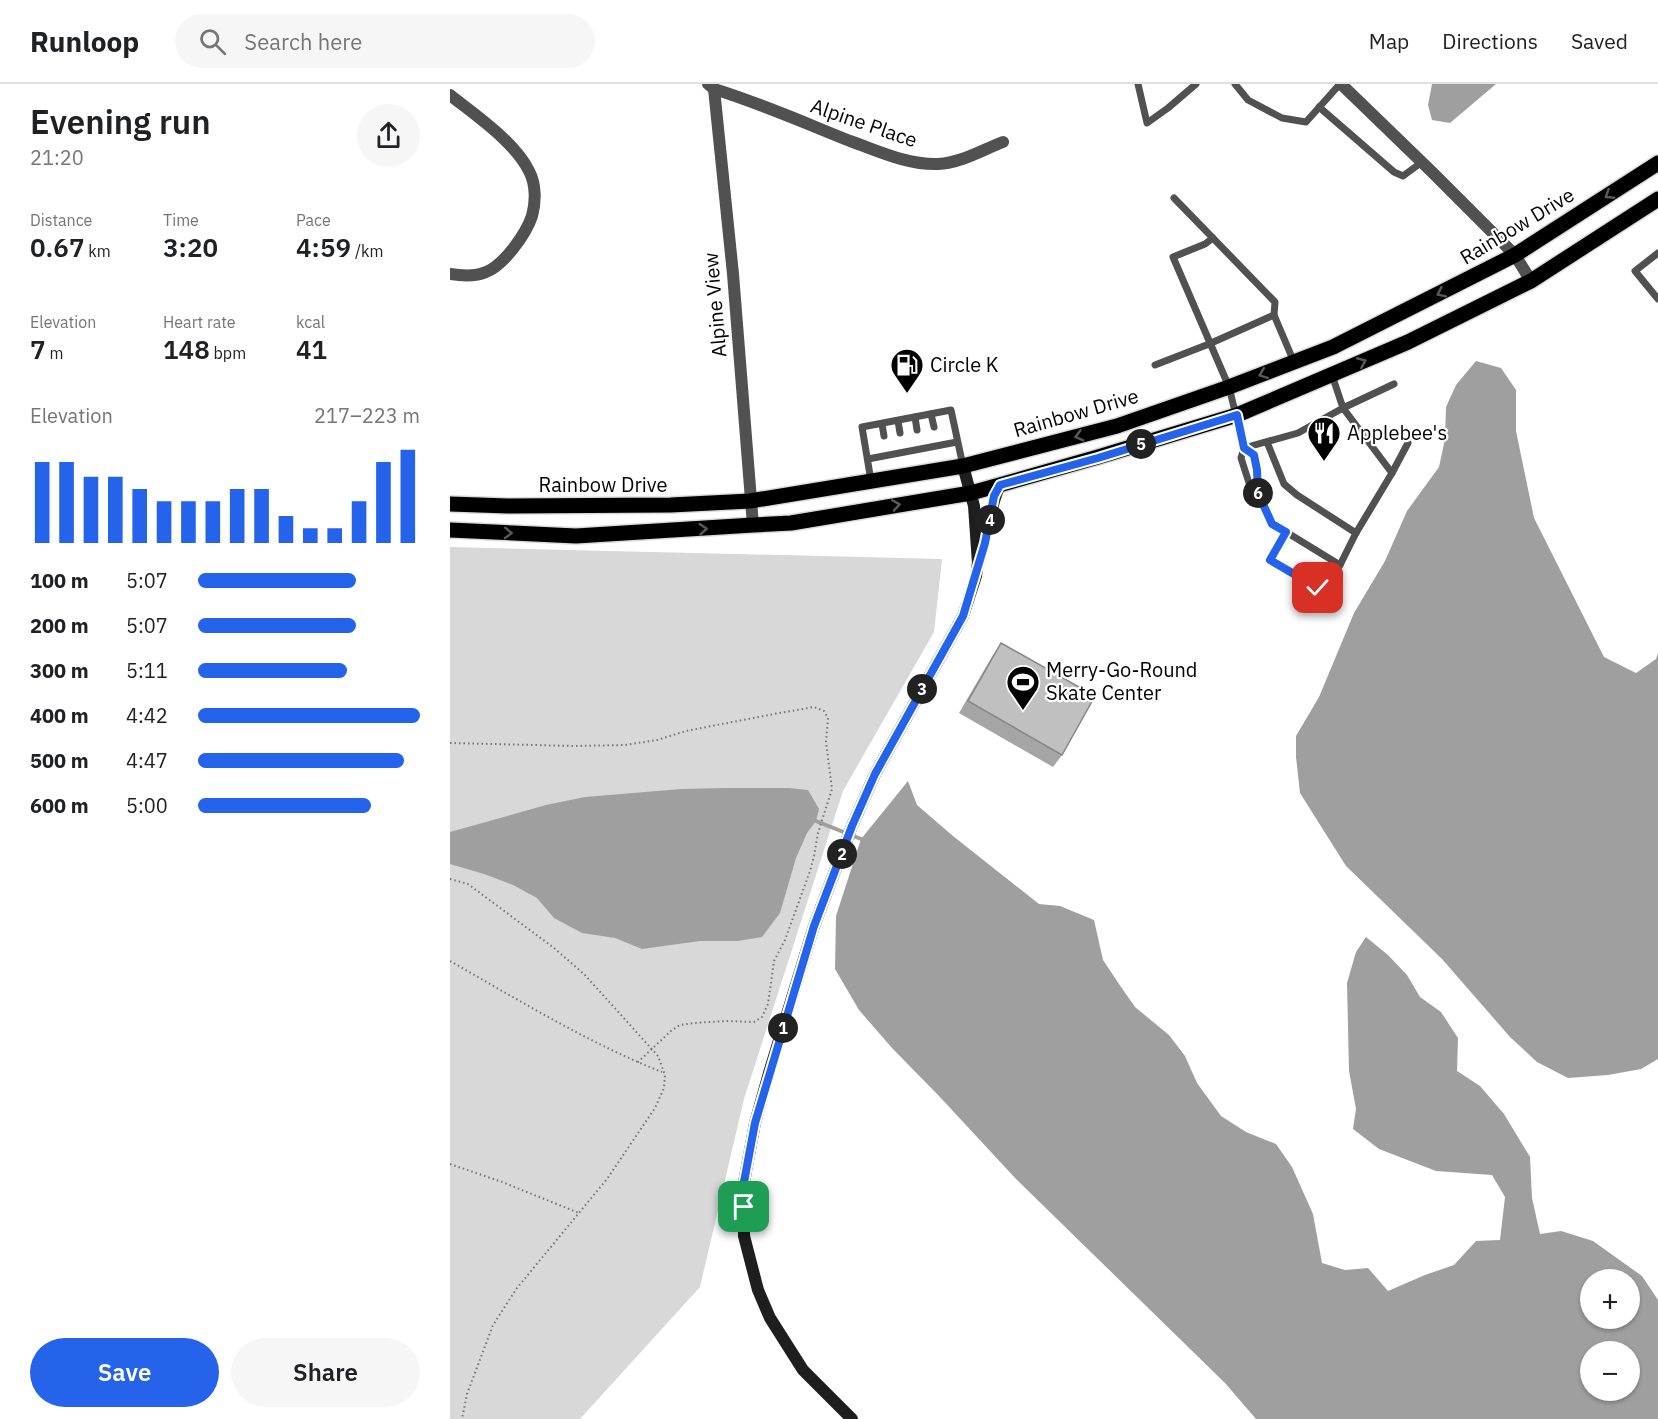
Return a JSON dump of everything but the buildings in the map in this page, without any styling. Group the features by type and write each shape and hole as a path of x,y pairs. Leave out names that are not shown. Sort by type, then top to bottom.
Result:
{"main road":[{"name":"Rainbow Drive","path":"450,504 671,506 750,501 963,466 1118,426 1229,387 1333,346 1515,255 1656,168"},
{"path":"450,530 576,536 791,523 971,493 1098,458 1237,415 1332,375 1408,342 1531,281 1658,199"},
{"path":"963,466 974,506 978,562"},
{"path":"852,1419 802,1371 770,1318 758,1290 744,1236 745,1174 755,1123 814,926 852,826 875,774 963,616 985,543 994,496 1000,485"}],"street":[{"path":"1341,84 1515,255 1531,281"},
{"name":"Alpine Place","path":"715,86 894,157 923,164 940,164 960,160 1002,142"},
{"name":"Alpine View","path":"715,86 753,525"},
{"path":"450,95 507,143 520,157 533,181 534,206 531,218 515,247 500,264 486,273 467,277 450,274"}],"lane":[{"path":"1138,84 1147,123 1196,84"},
{"path":"1235,84 1248,100 1282,117 1306,122 1341,84"},
{"path":"1319,107 1394,172 1403,176 1422,162"},
{"path":"1174,198 1275,302 1274,315 1294,362"},
{"path":"1213,238 1205,244 1173,256 1229,387 1244,448 1241,458 1251,489 1258,493"},
{"path":"1658,253 1635,270 1658,299"},
{"path":"1155,364 1209,344 1274,315"},
{"path":"1332,375 1343,408 1392,473"},
{"path":"1244,448 1298,433 1343,408 1394,384"},
{"path":"872,482 862,428 951,410 963,466"},
{"path":"931,414 934,427"},
{"path":"915,417 917,430"},
{"path":"898,421 900,433"},
{"path":"882,424 884,436"},
{"path":"868,459 904,449 957,442"},
{"path":"1267,442 1284,484 1356,533"},
{"path":"1286,532 1270,560 1318,588 1340,565 1408,442"},
{"path":"1244,448 1254,455 1258,493 1272,524 1340,565"}],"path":[{"path":"450,743 625,745 814,707 824,711 828,718 826,741 832,789 818,833 810,871 785,940 774,961 768,1004 762,1017 754,1022 726,1021 680,1025 637,1063"},
{"path":"450,879 468,884 554,948 584,974 658,1056 664,1073 664,1088 655,1108 607,1179 517,1288 493,1325 467,1394 462,1419"},
{"path":"450,961 572,1031 637,1063 664,1073"},
{"path":"450,1164 579,1213"}],"shaded area":[{"path":"1432,84 1496,84 1450,123 1432,120 1428,105"},
{"path":"1476,361 1501,368 1516,390 1516,431 1534,518 1604,657 1636,673 1656,659 1658,653 1658,1059 1641,1069 1608,1075 1568,1078 1537,1062 1510,1037 1442,959 1346,866 1300,793 1296,736 1319,697 1354,613 1385,561 1407,511 1439,467 1445,439 1446,407 1456,385"},
{"path":"450,547 942,559 934,632 843,791 744,1099 700,1287 580,1419 450,1419"},
{"path":"908,781 917,805 1039,904 1060,906 1094,920 1103,960 1135,1007 1169,1035 1185,1056 1197,1083 1221,1116 1246,1132 1276,1144 1292,1167 1313,1214 1322,1263 1345,1270 1368,1268 1388,1291 1454,1265 1476,1241 1500,1240 1505,1197 1492,1175 1436,1171 1379,1149 1353,1129 1356,1109 1349,1071 1347,983 1356,952 1366,937 1407,975 1420,997 1441,1012 1458,1038 1457,1071 1480,1086 1504,1114 1530,1157 1532,1198 1540,1234 1561,1231 1593,1241 1632,1269 1580,1269 1580,1329 1640,1329 1640,1275 1658,1300 1658,1419 1256,1419 1225,1383 1016,1179 859,1010 835,969 836,916 861,839"},
{"path":"681,789 808,790 819,809 816,821 807,833 796,858 780,913 762,937 738,941 700,941 642,949 615,938 582,933 554,918 537,898 513,885 450,864 450,832 546,805 585,797"}],"waterway":[{"path":"816,821 861,839"}],"place":[{"name":"Circle K","path":"907,394"},
{"name":"Applebee's","path":"1324,462"},
{"name":"Merry-Go-Round Skate Center","path":"1023,711"}],"route":[{"path":"744,1207 747,1158 755,1123 814,926 852,826 875,774 963,616 985,543 994,496 1000,485 1098,458 1237,415 1244,448 1254,455 1258,493 1272,524 1286,532 1270,560 1318,588"}]}
